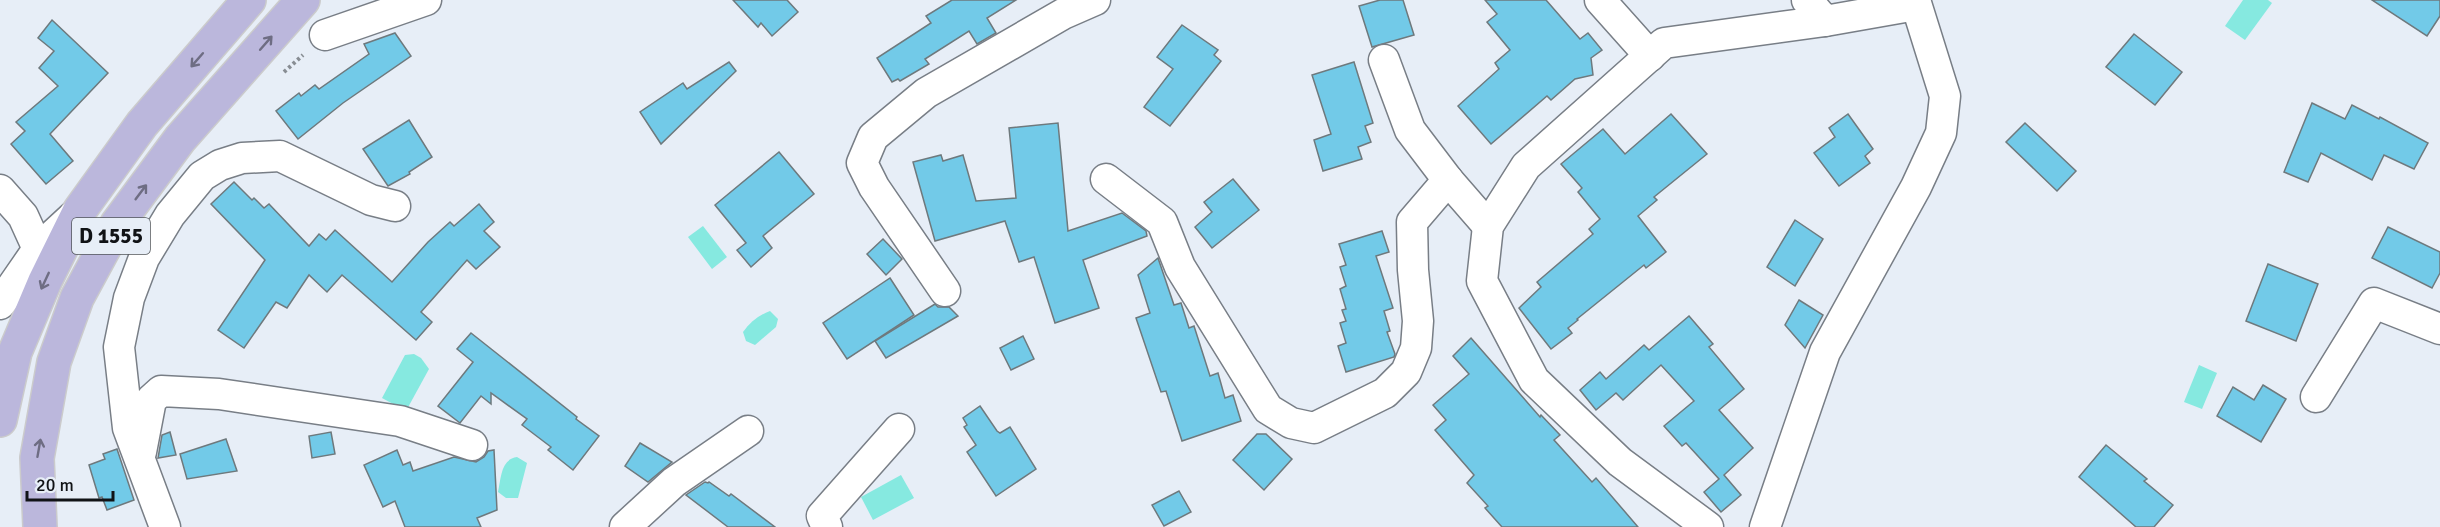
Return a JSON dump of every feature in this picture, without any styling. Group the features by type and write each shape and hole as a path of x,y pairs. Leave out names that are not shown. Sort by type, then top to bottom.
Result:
{"main road":[{"name":"D 1555","path":"0,420 15,352 45,281 80,210 142,124 249,0"},
{"name":"D 1555","path":"40,527 37,458 54,362 77,298 117,224 180,140 303,0"}],"street":[{"path":"325,35 426,0"},
{"path":"945,291 874,188 862,163 873,137 926,93 1063,14 1095,0"},
{"path":"1600,0 1650,56"},
{"path":"1708,527 1620,462 1534,380 1482,281 1488,226 1526,166 1664,44 1816,10 1916,2 1945,96 1941,133 1916,187 1825,352 1765,527"},
{"path":"1384,60 1410,130 1448,180 1488,226"},
{"path":"165,527 128,428 120,347 129,298 149,250 170,215 202,176 220,165 242,158 280,156 371,200 395,206"},
{"path":"1107,179 1162,222 1180,267 1268,409 1291,423 1314,428 1384,393 1406,372 1416,348 1418,321 1413,270 1412,222 1448,180"},
{"path":"0,190 22,216 38,249"},
{"path":"0,304 38,249 80,210"},
{"path":"2316,397 2373,303 2440,329"},
{"path":"140,460 145,421 151,400 161,391 219,394 400,421 472,445"},
{"path":"827,527 822,516 899,429"},
{"path":"625,527 674,482 748,431"}],"path":[{"path":"276,79 325,35"}],"shaded area":[{"path":"2243,0 2268,0 2272,3 2245,40 2225,26"},
{"path":"703,226 727,257 712,269 688,237"},
{"path":"770,311 778,319 776,327 755,345 746,341 743,332 746,328 755,319"},
{"path":"414,354 421,358 429,369 406,411 382,398 405,355"},
{"path":"2199,365 2217,373 2202,409 2184,402"},
{"path":"517,457 527,463 518,498 506,498 498,492 501,475 508,461"},
{"path":"901,475 914,498 873,520 861,497"}],"building":[{"path":"733,0 787,0 798,12 772,36 761,23 758,27"},
{"path":"952,0 1016,0 987,18 996,33 977,44 969,31 925,59 929,64 900,81 898,79 892,82 877,58 931,23 926,16"},
{"path":"1380,0 1403,0 1414,35 1372,47 1359,6"},
{"path":"1485,0 1546,0 1580,39 1588,33 1602,50 1591,58 1593,75 1575,79 1551,100 1547,96 1491,144 1458,106 1499,69 1495,63 1510,50 1487,22 1497,14"},
{"path":"2372,0 2440,0 2440,16 2427,36"},
{"path":"52,20 108,73 50,134 73,161 46,184 11,144 25,131 16,122 58,86 39,68 54,51 38,38"},
{"path":"1182,25 1218,50 1214,55 1221,61 1170,126 1144,107 1173,69 1157,57"},
{"path":"395,33 411,56 343,103 298,139 276,111 299,93 301,96 315,85 319,89 369,54 364,44"},
{"path":"2134,34 2182,72 2155,105 2106,67"},
{"path":"729,62 736,71 661,144 640,112 683,83 687,89"},
{"path":"1354,62 1373,123 1365,126 1371,142 1358,147 1362,159 1323,171 1314,140 1331,134 1312,75"},
{"path":"2312,103 2345,119 2352,105 2428,143 2414,169 2384,155 2372,180 2321,153 2308,182 2284,172"},
{"path":"1671,114 1707,154 1654,197 1657,200 1638,216 1666,252 1646,268 1644,265 1577,319 1568,328 1572,333 1551,349 1519,308 1541,287 1537,282 1593,234 1589,229 1600,219 1578,192 1582,188 1561,164 1603,129 1625,154"},
{"path":"1848,114 1873,149 1865,156 1870,163 1839,186 1814,153 1835,137 1829,128"},
{"path":"409,120 432,157 409,172 410,174 388,186 363,149"},
{"path":"1058,123 1068,231 1122,213 1146,231 1147,236 1083,260 1099,308 1055,323 1034,257 1019,262 1005,221 935,241 913,162 941,155 943,161 963,155 976,201 1016,198 1009,128"},
{"path":"2025,123 2076,171 2057,191 2006,142"},
{"path":"779,152 814,194 763,236 772,248 751,267 737,250 746,243 715,205"},
{"path":"1233,179 1259,210 1212,248 1195,227 1212,212 1204,202"},
{"path":"234,182 252,200 254,198 264,208 269,204 309,246 319,234 326,240 335,230 392,282 428,242 450,222 454,226 479,204 494,222 484,231 500,247 476,269 467,260 421,312 432,322 416,340 342,275 327,292 309,275 287,308 276,302 244,348 218,330 265,260 211,204"},
{"path":"1795,220 1823,239 1795,286 1767,267"},
{"path":"2388,227 2440,252 2440,273 2432,288 2372,258"},
{"path":"1382,231 1389,252 1376,256 1393,308 1384,311 1390,331 1387,332 1395,354 1394,357 1346,372 1338,346 1346,343 1340,323 1346,321 1342,310 1346,309 1340,289 1346,286 1340,267 1346,265 1339,244"},
{"path":"883,239 902,259 886,275 867,254"},
{"path":"1158,258 1174,305 1181,303 1189,328 1194,326 1210,376 1218,373 1225,398 1233,395 1241,421 1182,441 1166,391 1161,392 1136,318 1150,313 1138,275"},
{"path":"2268,264 2318,284 2296,341 2246,321"},
{"path":"890,278 914,315 847,359 823,323"},
{"path":"1799,300 1823,315 1805,348 1785,325"},
{"path":"935,304 938,307 949,307 958,316 886,358 875,341"},
{"path":"1689,316 1713,344 1709,347 1744,389 1719,410 1753,448 1724,475 1741,495 1721,512 1704,492 1719,479 1686,443 1682,446 1664,426 1694,401 1661,365 1623,400 1616,393 1596,410 1580,390 1600,372 1606,379 1644,345 1649,350"},
{"path":"471,333 599,436 573,470 548,450 551,447 522,425 527,419 491,393 491,404 481,396 460,423 438,406 473,362 457,349"},
{"path":"1023,336 1034,359 1011,370 1000,348"},
{"path":"1471,338 1540,417 1541,415 1560,435 1554,440 1592,482 1596,478 1638,527 1502,527 1485,508 1488,506 1467,483 1474,475 1435,430 1446,420 1433,405 1469,374 1453,356"},
{"path":"2263,385 2286,399 2261,442 2217,416 2233,387 2254,400"},
{"path":"980,406 997,431 1000,433 1010,427 1036,469 996,496 967,452 976,445 964,427 967,425 963,418"},
{"path":"170,432 176,455 158,458 162,435"},
{"path":"331,432 335,454 312,458 309,436"},
{"path":"1257,434 1266,434 1292,459 1264,490 1233,460"},
{"path":"226,439 237,471 187,479 180,454"},
{"path":"640,443 672,462 648,482 625,466"},
{"path":"2106,445 2147,479 2144,481 2173,505 2154,527 2136,527 2079,477"},
{"path":"117,449 134,500 107,510 102,497 99,498 89,465 105,459 103,454"},
{"path":"397,450 403,465 410,462 413,471 454,457 476,462 488,451 494,450 497,510 477,518 481,527 405,527 395,501 383,507 364,465"},
{"path":"705,482 709,482 729,496 731,494 775,527 728,527 686,495"},
{"path":"1179,491 1191,512 1164,526 1152,505"}]}
